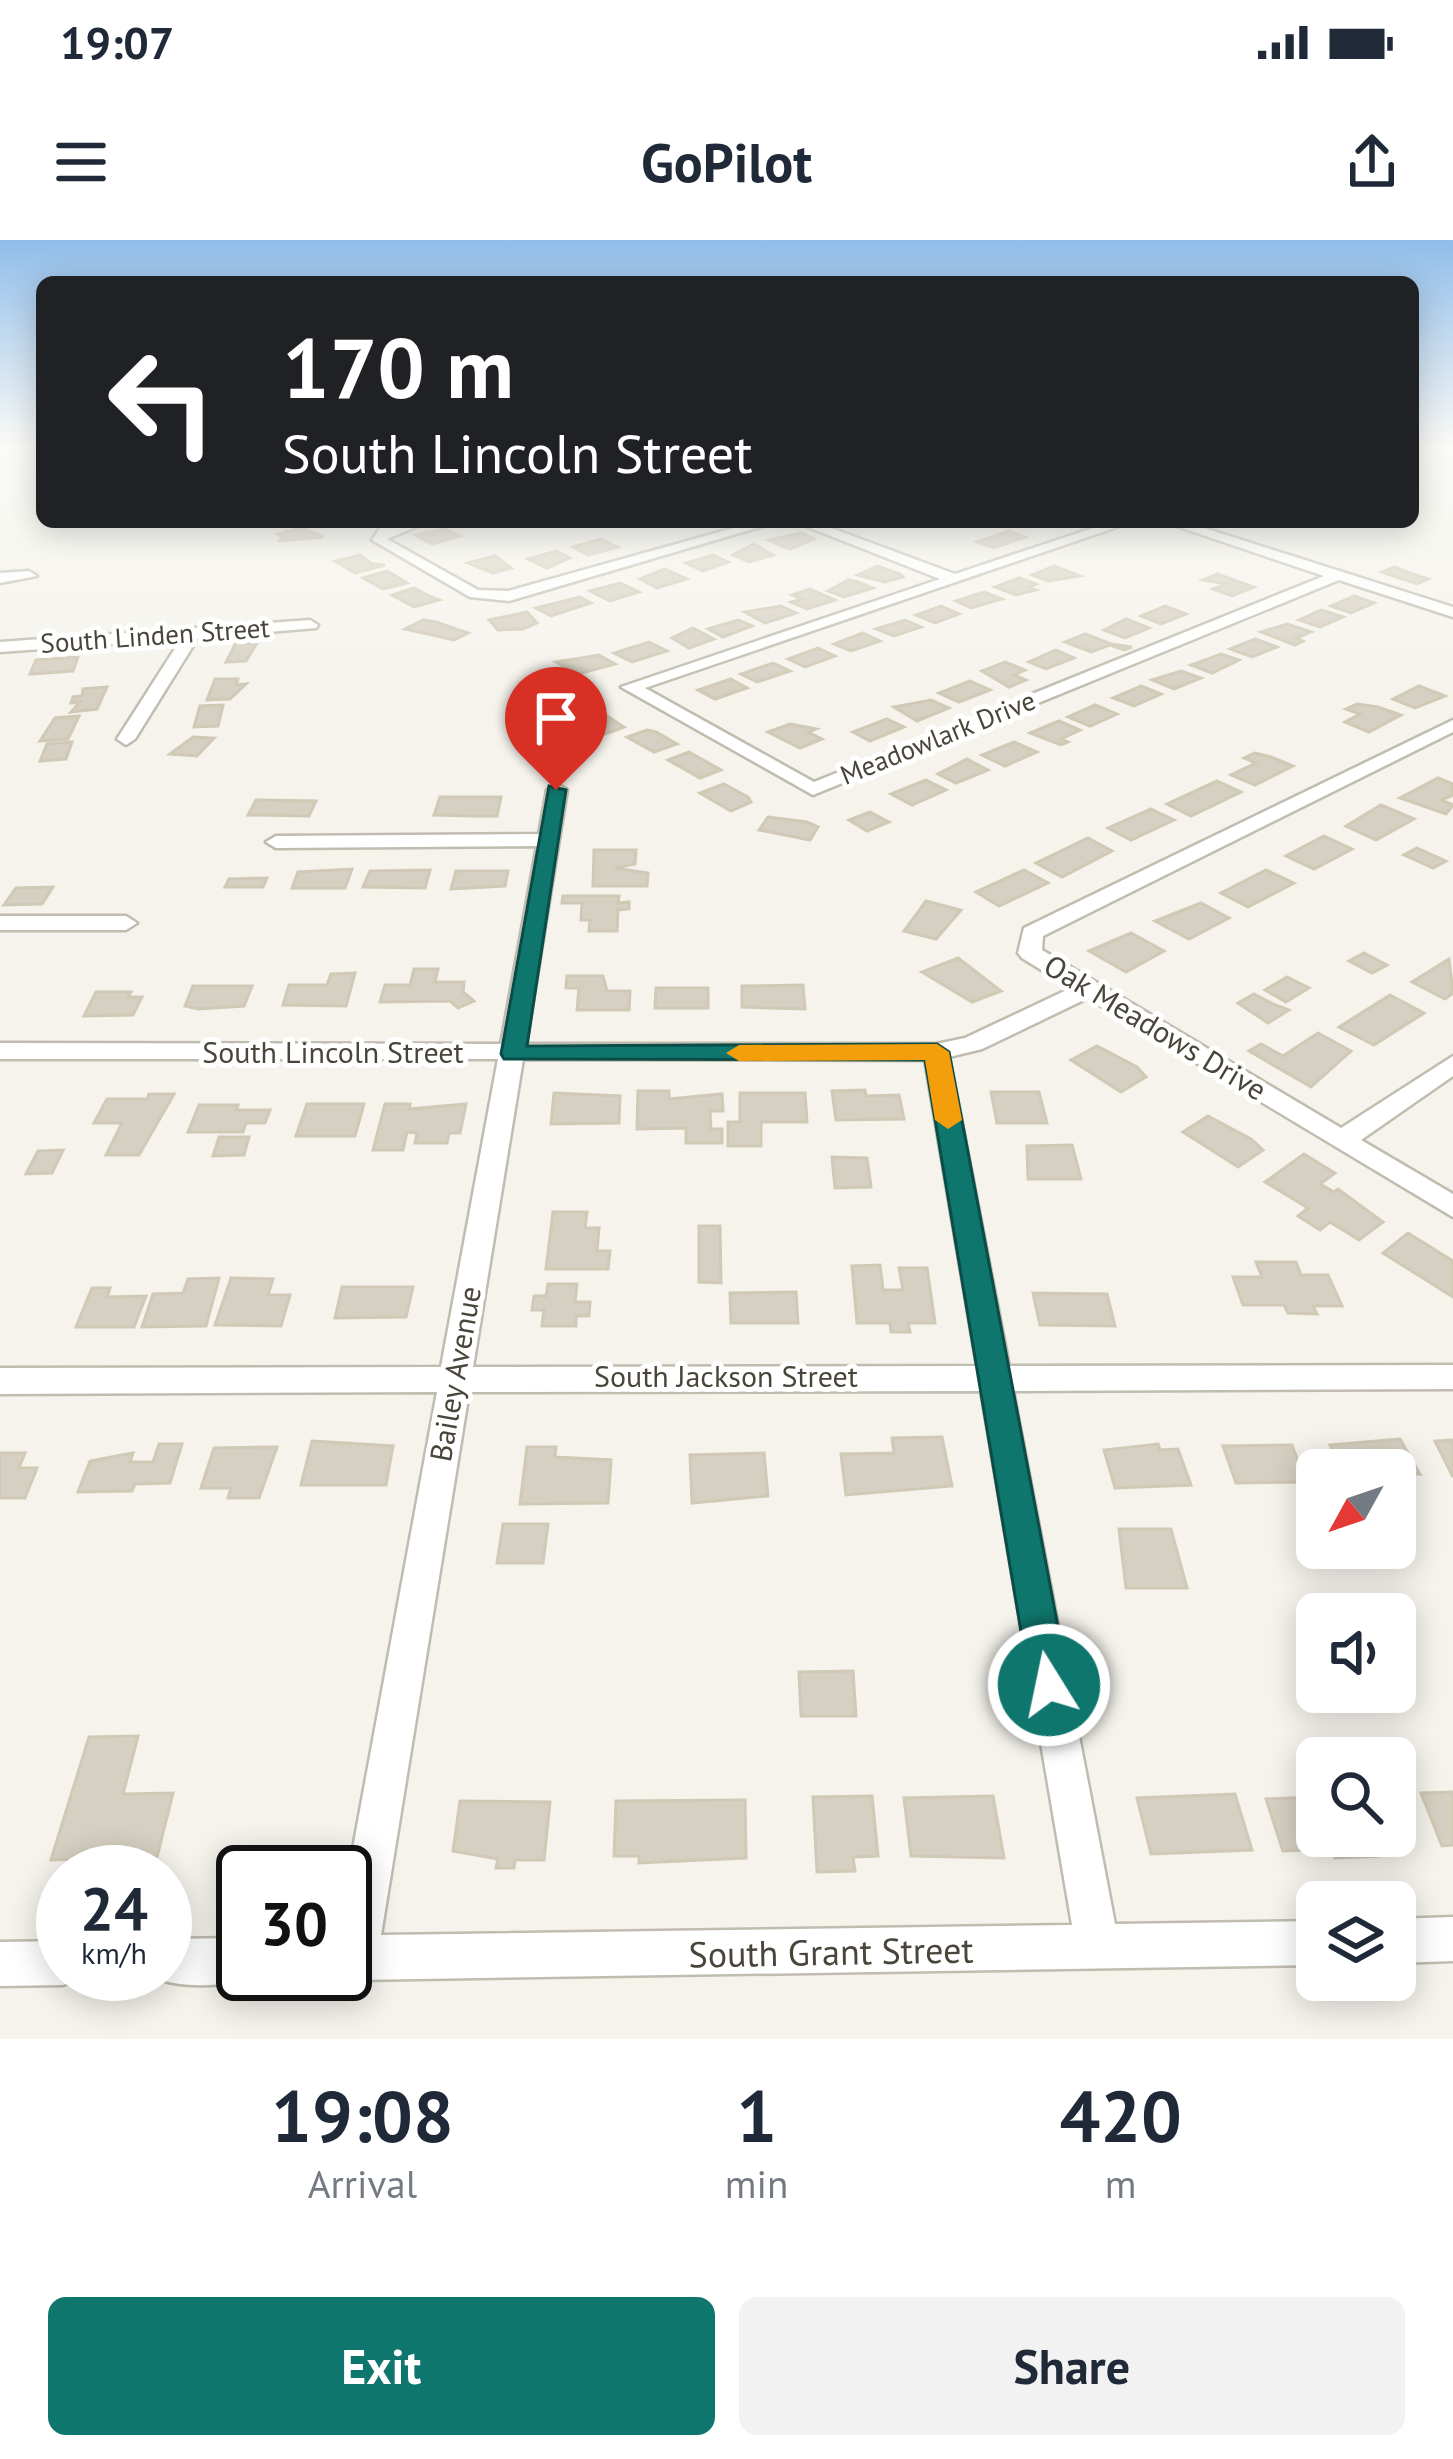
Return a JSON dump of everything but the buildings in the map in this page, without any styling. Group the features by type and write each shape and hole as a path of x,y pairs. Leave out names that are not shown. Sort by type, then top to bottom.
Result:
{"street":[{"path":"397,528 385,531 379,541 476,594 509,596 749,528"},
{"path":"818,528 952,578"},
{"name":"Meadowlark Drive","path":"1106,528 630,686 813,789 1340,575"},
{"path":"1190,528 1453,612"},
{"path":"0,578 29,576"},
{"name":"South Linden Street","path":"0,647 310,625"},
{"path":"125,739 193,634"},
{"name":"Oak Meadows Drive","path":"1453,725 1032,933 1030,953 1453,1207"},
{"name":"Bailey Avenue","path":"370,1845 556,790"},
{"path":"277,842 548,840"},
{"path":"0,923 126,923"},
{"name":"South Lincoln Street","path":"0,1051 937,1052 973,1044 1086,990"},
{"path":"937,1052 1098,1948"},
{"path":"1342,1140 1453,1064"},
{"name":"South Jackson Street","path":"0,1381 455,1376 1453,1377"},
{"path":"1416,1940 1453,1939"},
{"name":"South Grant Street","path":"372,1958 1296,1943"},
{"path":"0,1964 36,1963"}],"slow traffic":[{"path":"739,1053 937,1052 948,1120"}],"route":[{"path":"556,790 513,1054 937,1052 1049,1685"}]}
